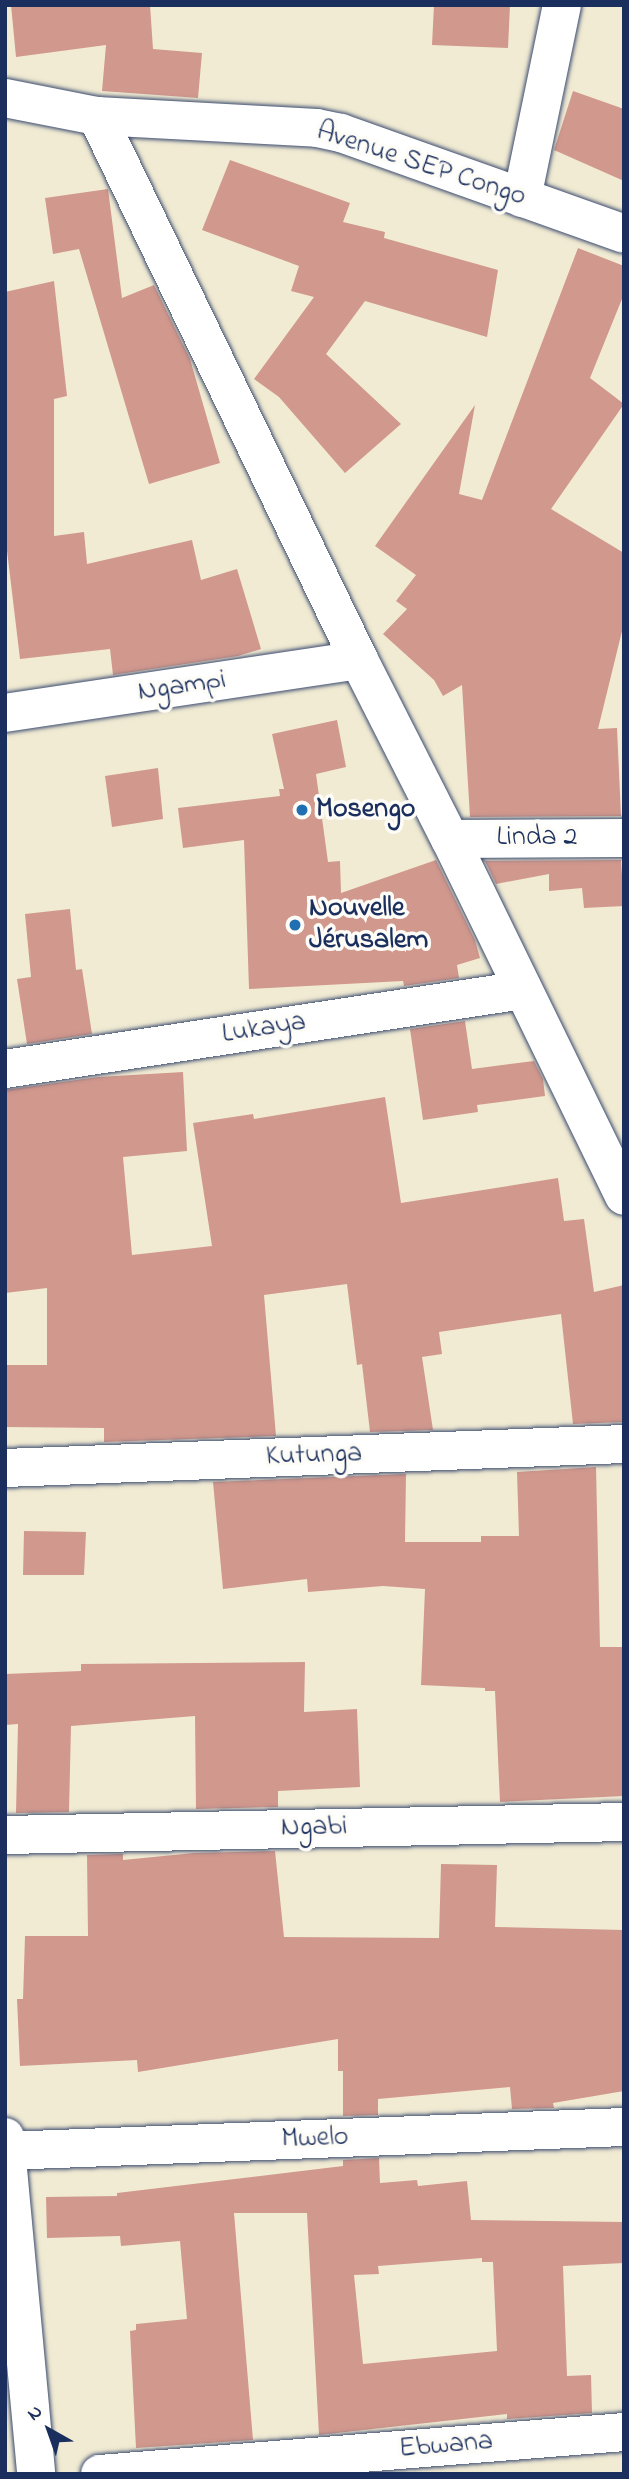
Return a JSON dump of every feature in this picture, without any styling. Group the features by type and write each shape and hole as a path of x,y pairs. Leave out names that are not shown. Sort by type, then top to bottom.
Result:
{"street":[{"path":"522,198 562,5"},
{"name":"Avenue SEP Congo","path":"5,97 97,116 317,128 341,133 624,234"},
{"path":"97,116 359,660 620,1182"},
{"name":"Ngampi","path":"5,713 359,660"},
{"name":"Linda 2","path":"450,839 624,838"},
{"name":"Lukaya","path":"5,1069 523,990"},
{"name":"Kutunga","path":"5,1468 624,1444"},
{"name":"Ngabi","path":"5,1835 624,1822"},
{"name":"Mwelo","path":"6,2146 624,2127"},
{"path":"6,2146 37,2474"},
{"name":"Ebwana","path":"100,2474 624,2432"}],"building":[{"path":"11,5 150,5 153,49 202,53 198,98 102,91 106,45 16,57"},
{"path":"434,5 510,5 508,48 432,45"},
{"path":"573,91 624,109 624,181 554,150"},
{"path":"230,160 350,203 343,222 385,232 384,238 498,270 487,337 365,301 326,354 401,424 345,473 279,397 254,379 314,297 291,291 299,266 202,230"},
{"path":"108,189 122,298 154,285 190,359 220,463 149,484 79,249 53,254 45,198"},
{"path":"578,248 624,266 624,294 590,378 624,404 551,509 624,553 624,623 598,729 617,728 621,816 470,817 462,685 443,696 434,680 383,634 407,609 396,601 416,575 375,546 475,405 459,494 482,500"},
{"path":"54,281 67,396 54,399 54,536 84,532 87,564 192,540 201,580 237,569 261,649 238,656 113,675 110,649 20,659 5,534 5,292"},
{"path":"337,720 346,767 316,774 328,862 340,861 341,893 436,860 475,940 480,958 457,965 459,978 404,986 403,981 249,989 244,840 183,848 178,808 280,796 279,789 284,789 272,734"},
{"path":"158,768 163,819 112,827 105,776"},
{"path":"621,860 624,906 584,908 582,888 549,891 549,874 496,884 485,861"},
{"path":"70,909 76,970 82,969 92,1034 27,1044 17,979 31,977 25,914"},
{"path":"465,1021 472,1069 534,1061 543,1079 545,1096 477,1105 478,1112 423,1120 410,1029"},
{"path":"183,1072 187,1151 123,1157 132,1255 212,1246 193,1123 253,1114 254,1119 385,1097 401,1203 558,1178 564,1221 584,1219 594,1292 624,1285 624,1422 573,1424 561,1314 439,1332 442,1354 422,1357 433,1430 370,1432 362,1364 357,1365 347,1284 264,1295 276,1436 104,1442 104,1428 5,1427 5,1365 47,1365 47,1288 5,1293 5,1090 98,1077"},
{"path":"596,1467 600,1647 624,1647 624,1796 500,1802 495,1691 485,1691 485,1688 421,1685 425,1589 383,1586 308,1592 307,1579 223,1589 213,1482 406,1474 405,1542 481,1542 481,1536 519,1536 517,1472"},
{"path":"24,1531 86,1532 84,1575 23,1575"},
{"path":"305,1662 304,1712 357,1709 360,1787 278,1791 278,1807 196,1809 195,1716 71,1726 69,1812 16,1813 18,1724 5,1725 5,1674 81,1671 81,1664"},
{"path":"275,1851 284,1937 439,1938 441,1864 497,1865 495,1927 624,1930 624,2091 553,2103 554,2108 512,2109 510,2087 378,2099 378,2115 343,2116 343,2071 338,2071 338,2039 138,2072 137,2060 20,2066 17,1999 23,1999 25,1936 88,1936 87,1855 123,1854 123,1860 194,1853"},
{"path":"379,2158 380,2183 417,2180 418,2186 467,2181 471,2220 624,2222 624,2263 563,2266 567,2376 591,2375 592,2413 507,2419 507,2414 319,2435 307,2213 234,2213 253,2440 136,2448 130,2331 136,2330 136,2324 187,2319 180,2241 121,2246 120,2236 47,2238 46,2197 117,2196 117,2193 343,2166 343,2160","holes":["482,2258 482,2262 493,2262 497,2351 363,2364 354,2275 379,2274 378,2266"]}],"place":[{"name":"Mosengo","path":"302,810"},
{"name":"Nouvelle Jérusalem","path":"295,925"}]}
